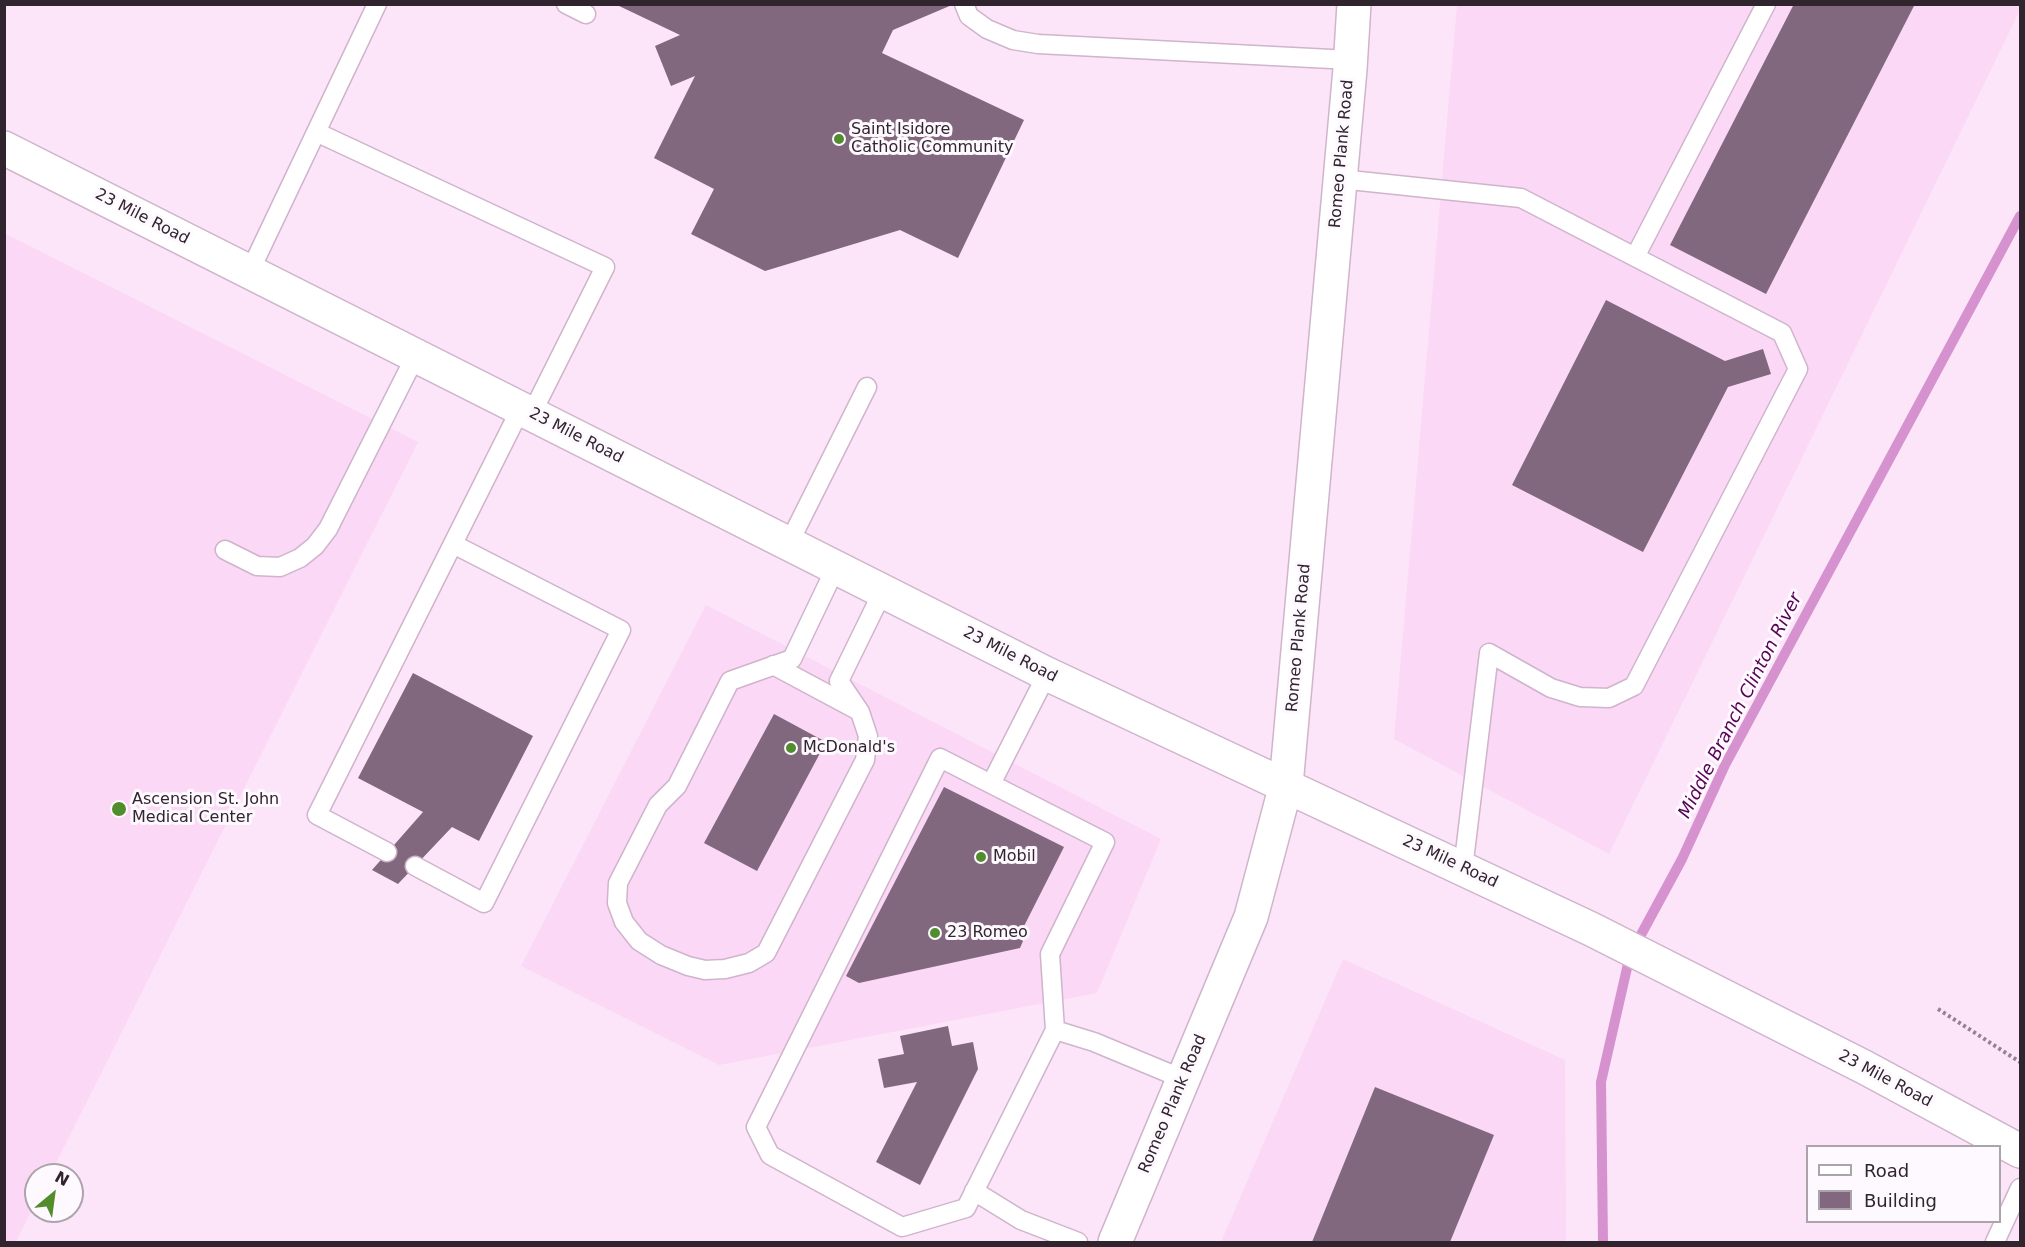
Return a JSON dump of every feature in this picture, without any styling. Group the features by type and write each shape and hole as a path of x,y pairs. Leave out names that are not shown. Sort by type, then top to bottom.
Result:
{"main road":[{"name":"Romeo Plank Road","path":"1115,1242 1251,917 1286,785 1354,4"},
{"name":"23 Mile Road","path":"4,148 1047,674 1591,929 1864,1067 2020,1151"}],"lane":[{"path":"250,271 377,4"},
{"path":"567,4 586,14"},
{"path":"964,4 969,16 987,29 1013,40 1038,44 1350,60"},
{"path":"1635,257 1766,4"},
{"path":"316,132 605,267 453,544 317,815 387,852"},
{"path":"1340,179 1521,198 1782,333 1798,369 1634,686 1609,698 1580,697 1551,688 1489,653 1463,868"},
{"path":"225,549 257,566 280,567 300,558 315,546 328,528 416,355"},
{"path":"789,543 867,387"},
{"path":"415,866 484,903 621,630 453,544"},
{"path":"836,567 792,659 730,681 677,786 658,805 618,883 617,903 624,922 639,941 662,955 688,966 705,970 725,969 749,963 766,953 865,760 867,736 860,712 839,681 883,591"},
{"path":"773,665 860,712"},
{"path":"992,784 1047,674"},
{"path":"940,758 1105,842 1050,954 1054,1030 966,1208 902,1227 770,1155 756,1127 940,758"},
{"path":"1054,1030 1094,1042 1183,1079"},
{"path":"1995,1242 2020,1188"},
{"path":"974,1191 1021,1220 1078,1242"}],"path":[{"path":"1938,1010 2020,1062"}],"shaded area":[{"path":"1457,5 2020,5 2020,10 1609,854 1394,739"},
{"name":"Ascension St. John Medical Center","path":"4,233 418,442 56,1163 24,1163 26,1223 16,1242 4,1242"},
{"path":"706,605 1161,839 1097,993 719,1065 521,966"},
{"path":"1343,959 1565,1060 1566,1242 1221,1242"}],"building":[{"path":"1794,4 1915,4 1766,294 1670,245"},
{"name":"Saint Isidore Catholic Community","path":"617,5 952,5 893,30 882,53 1024,120 958,258 900,230 765,271 691,234 714,189 654,158 695,76 671,86 655,46 680,35"},
{"path":"1606,300 1725,361 1763,349 1771,374 1728,387 1643,552 1512,485"},
{"path":"413,673 533,736 479,841 452,827 398,884 372,870 423,812 358,778"},
{"path":"774,714 826,742 757,871 704,843"},
{"path":"944,787 1064,847 1018,938 1023,941 1020,948 859,983 846,976"},
{"path":"948,1026 952,1046 973,1042 978,1069 920,1185 876,1162 917,1082 884,1088 878,1059 904,1054 900,1036"},
{"path":"1375,1087 1494,1135 1450,1242 1312,1242"}],"waterway":[{"name":"Middle Branch Clinton River","path":"1603,1242 1601,1082 1630,955 1682,859 1725,765 2020,216"}],"place":[{"name":"Saint Isidore Catholic Community","path":"839,139"},
{"name":"McDonald's","path":"791,748"},
{"name":"Ascension St. John Medical Center","path":"119,809"},
{"name":"Mobil","path":"981,857"},
{"name":"23 Romeo","path":"935,933"}]}
